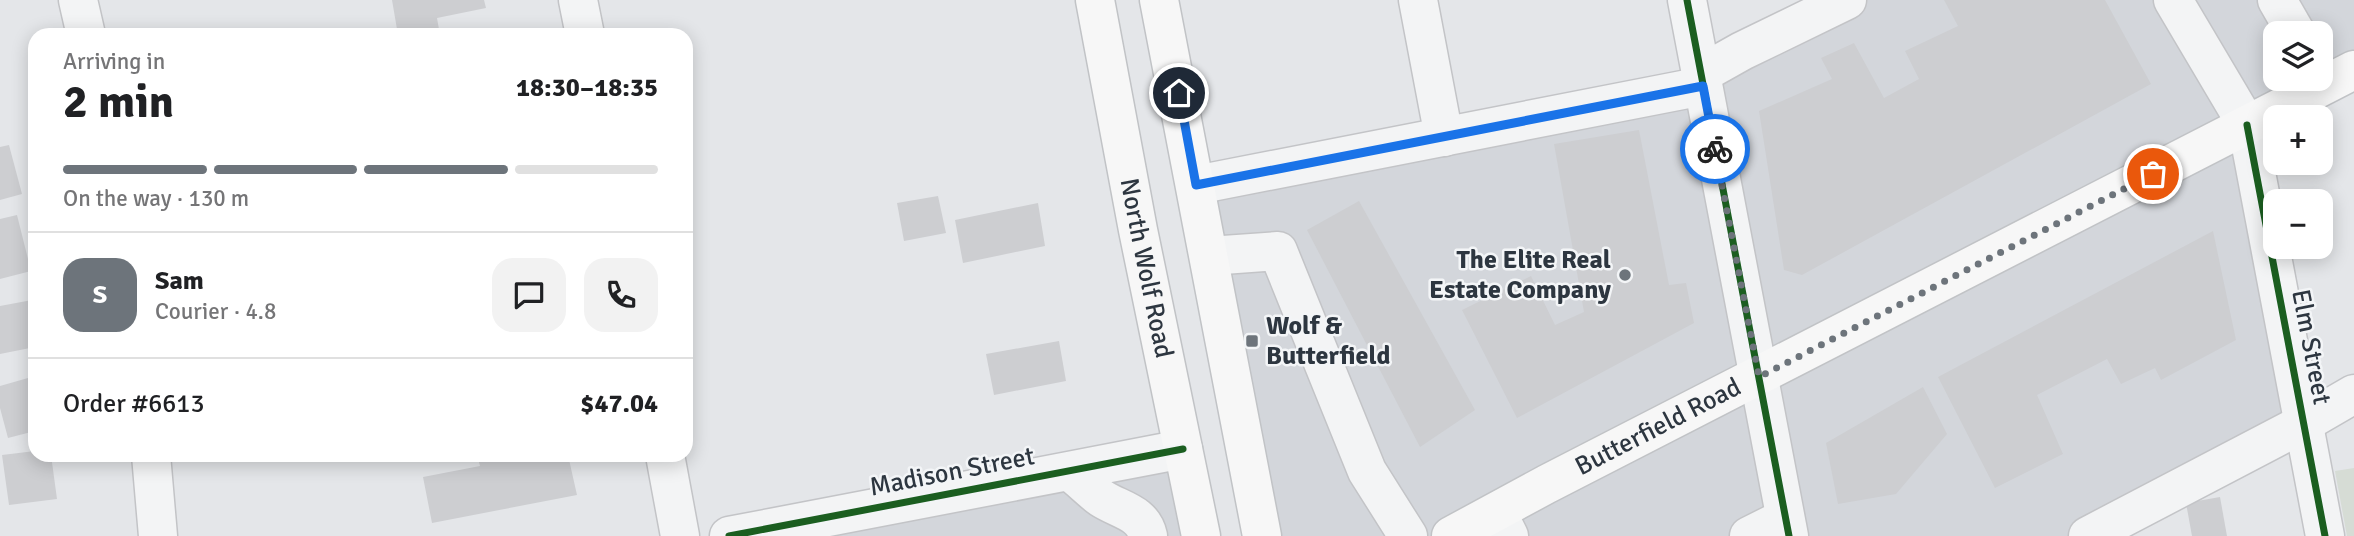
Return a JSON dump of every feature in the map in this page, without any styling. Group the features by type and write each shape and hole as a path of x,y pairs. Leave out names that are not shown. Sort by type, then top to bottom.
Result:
{"main road":[{"name":"North Wolf Road","path":"1095,0 1138,230 1201,536"},
{"path":"1160,0 1262,536"},
{"name":"Butterfield Road","path":"1451,536 1503,524 1759,377 2309,91"}],"street":[{"path":"78,0 84,28"},
{"path":"578,0 584,28"},
{"path":"1418,0 1444,136"},
{"path":"1687,0 1787,527 1749,536"},
{"path":"1196,185 1444,136 1702,80 1742,51 1847,0"},
{"name":"Elm Street","path":"2173,0 2247,125 2325,536"},
{"path":"2277,0 2288,21"},
{"path":"1209,256 1278,251 1367,471 1408,536"},
{"path":"2088,536 2354,394"},
{"name":"Madison Street","path":"729,536 1183,449"},
{"path":"152,462 159,536"},
{"path":"666,462 680,536"},
{"path":"1070,471 1102,498 1135,515 1146,526 1148,536"}],"shaded area":[{"path":"1834,0 2354,0 2354,50 2333,61 2333,21 2263,21 2263,91 2276,91 1438,536 1271,536 1202,177 1682,84"},
{"path":"2244,132 2263,241 2263,259 2266,259 2297,437 2107,536 1469,536"},
{"path":"1174,443 1192,536 761,536"},
{"path":"2354,468 2354,536 2347,536 2335,471"}],"building":[{"path":"392,0 484,0 486,8 437,18 439,28 397,28"},
{"path":"1944,0 2105,0 2151,84 1802,275 1784,270 1759,111 1832,79 1821,58 1854,43 1884,98 1919,79 1905,51 1958,26"},
{"path":"1639,130 1669,285 1686,283 1694,323 1517,418 1462,310 1531,276 1555,325 1584,312 1554,144"},
{"path":"9,145 22,194 0,200 0,147"},
{"path":"938,196 946,233 904,241 897,203"},
{"path":"1359,201 1475,410 1420,447 1307,230"},
{"path":"1038,203 1045,246 963,263 955,220"},
{"path":"17,215 28,259 28,272 0,279 0,219"},
{"path":"2213,231 2236,340 2161,380 2155,368 2121,384 2107,359 2037,395 2063,454 1995,488 1938,377"},
{"path":"28,301 28,348 0,354 0,306"},
{"path":"1059,341 1066,381 994,395 986,354"},
{"path":"28,378 28,433 8,438 0,408 0,386"},
{"path":"1923,387 1947,434 1896,494 1838,504 1826,443"},
{"path":"28,452 28,462 52,462 57,499 9,505 2,455"},
{"path":"479,462 570,462 577,495 432,523 423,477 480,466"},
{"path":"2220,497 2227,536 2192,536 2186,503"}],"cycle path":[{"path":"1687,0 1789,536"},
{"path":"2247,125 2325,536"},
{"path":"729,536 1183,449"}],"way so far":[{"path":"1715,149 1759,377 2153,174"}],"place":[{"name":"The Elite Real Estate Company","path":"1625,275"},
{"name":"Wolf & Butterfield","path":"1252,341"}],"route":[{"path":"1179,93 1196,185 1703,86 1715,149"}]}
